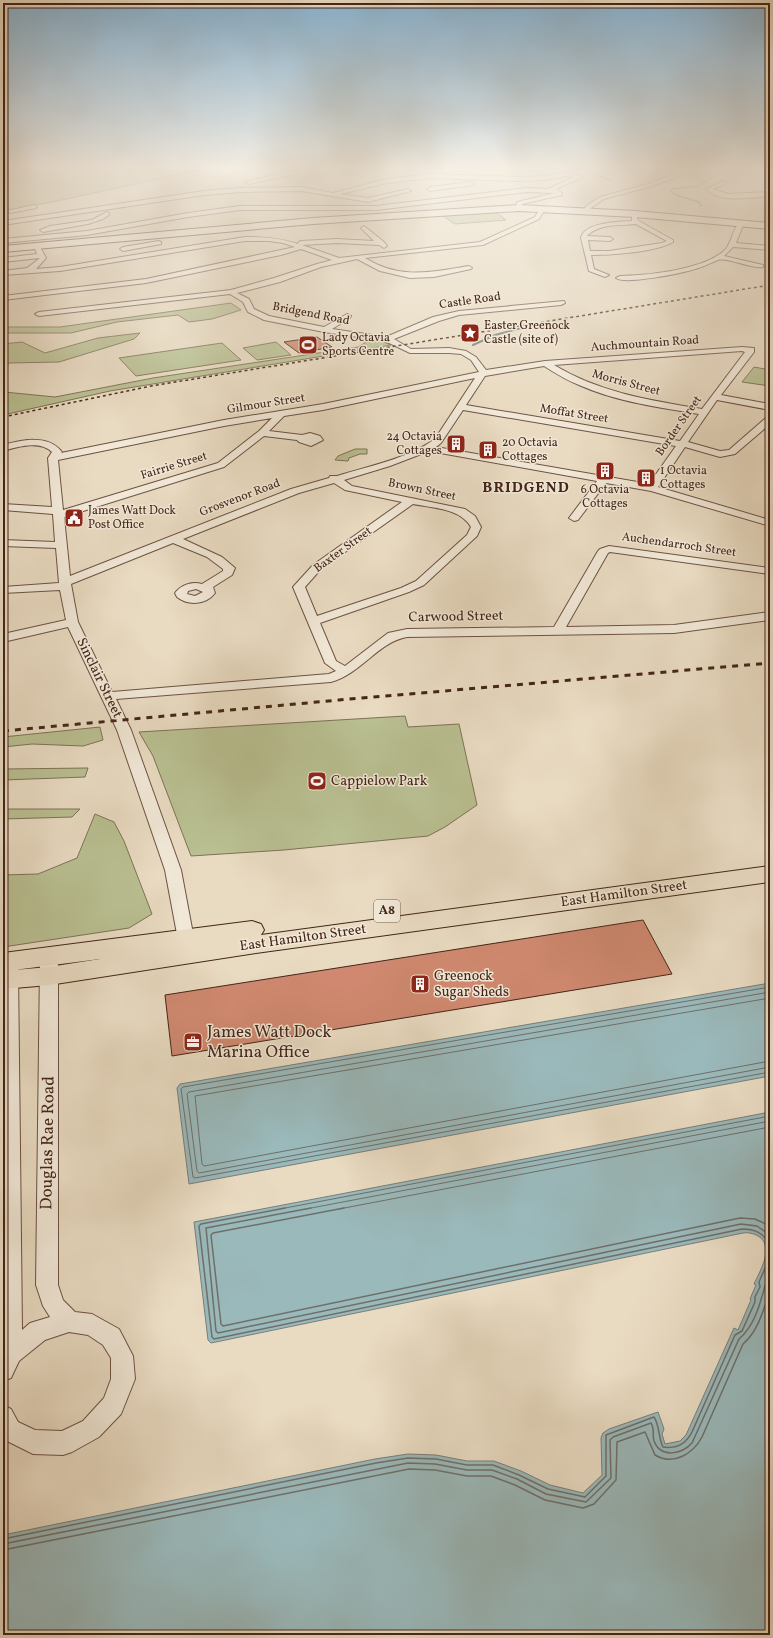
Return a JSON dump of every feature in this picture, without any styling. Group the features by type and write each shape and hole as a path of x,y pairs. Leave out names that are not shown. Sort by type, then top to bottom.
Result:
{"highway":[{"name":"East Hamilton Street","path":"6,971 49,967 188,946 541,898 770,860"},
{"name":"East Hamilton Street","path":"541,898 770,874"}],"main road":[{"path":"3,249 32,246"}],"street":[{"path":"29,270 42,260 42,255 37,246"},
{"path":"123,249 138,246"},
{"path":"165,246 173,250"},
{"path":"3,273 29,270 58,270 162,254 173,250 196,246"},
{"path":"38,314 44,304 146,281 274,255 298,246"},
{"path":"305,246 338,260"},
{"path":"386,246 393,253"},
{"path":"3,298 44,304 231,292 277,280 338,260 456,246"},
{"path":"586,246 591,270 605,275 616,275 620,278 678,271 701,265 717,258 728,251 731,246"},
{"path":"587,253 609,253 652,246"},
{"path":"750,246 770,248"},
{"path":"639,248 654,255"},
{"path":"3,260 42,255"},
{"path":"358,257 375,268 402,274 429,275 469,268"},
{"path":"717,258 766,268"},
{"name":"Bridgend Road","path":"231,292 246,301 251,310 267,318 324,330 387,339 410,351 459,352 469,355 478,363 483,372"},
{"name":"Castle Road","path":"387,339 436,319 459,313 561,303"},
{"path":"324,330 347,316"},
{"name":"Auchmountain Road","path":"483,372 545,363 742,349 751,350 715,397"},
{"name":"Morris Street","path":"545,363 568,377 598,390 644,402 705,412"},
{"path":"428,448 438,441 483,372"},
{"name":"Gilmour Street","path":"53,458 224,423 330,406 483,372"},
{"path":"715,397 770,407"},
{"name":"Border Street","path":"652,488 715,397"},
{"name":"Moffat Street","path":"461,407 683,444 720,454 728,454 732,452 770,419"},
{"name":"Fairrie Street","path":"58,513 221,465 262,433 282,413"},
{"path":"262,433 303,438"},
{"name":"Sinclair Street","path":"3,448 28,443 38,443 54,449 56,452 53,458 61,545 65,584 72,622 124,730 173,870 188,946"},
{"path":"428,448 652,488 770,523"},
{"name":"Grosvenor Road","path":"3,590 65,584 173,539 295,491 334,478 387,464 428,448"},
{"name":"Brown Street","path":"314,621 405,590 420,583 472,536 476,526 471,518 461,511 349,488 334,478"},
{"path":"574,518 603,480"},
{"name":"Baxter Street","path":"346,672 331,663 299,588 317,567 412,500"},
{"path":"3,507 58,513"},
{"path":"173,539 216,558 229,568 228,573 205,587"},
{"path":"3,543 61,545"},
{"name":"Auchendarroch Street","path":"558,630 606,550 614,548 770,571"},
{"name":"Carwood Street","path":"108,696 325,678 346,672 387,640 399,634 414,632 674,628 770,616"},
{"path":"3,638 72,622"},
{"name":"Douglas Rae Road","path":"49,967 47,1285 54,1306 69,1322"},
{"path":"6,971 7,1362"},
{"path":"3,1417 10,1430 33,1442 63,1442 91,1429 113,1406 123,1379 122,1356 110,1337 92,1325 69,1322 38,1331 7,1362"}],"green space":[{"path":"231,303 241,310 212,319 189,322 178,315 117,322 71,333 3,333 3,327 60,327"},
{"path":"140,333 134,339 59,362 8,363 4,392 55,397 153,378 358,347 373,338 391,345 110,391 3,415 3,344 22,342 45,353 98,338"},
{"path":"276,342 291,355 257,360 243,348"},
{"path":"222,343 241,360 136,376 119,358"},
{"path":"754,367 770,370 770,386 742,382"},
{"path":"355,449 367,449 367,454 360,454 349,458 348,461 335,460 338,456"},
{"name":"Cappielow Park","path":"405,716 408,727 459,724 477,805 445,827 428,836 284,850 191,856 153,756 139,732"},
{"path":"100,727 103,740 83,746 32,744 3,747 3,737"},
{"path":"88,768 85,777 3,780 3,769"},
{"path":"3,809 80,809 72,817 3,819"},
{"path":"95,814 114,822 124,841 152,914 129,928 3,947 3,875 38,874 77,858"}],"water":[{"path":"770,983 770,1076 189,1184 177,1088 180,1084"},
{"path":"770,1112 770,1635 3,1635 3,1535 375,1459 408,1454 436,1455 467,1461 494,1461 521,1471 550,1485 583,1493 602,1475 601,1438 603,1433 609,1429 658,1412 664,1429 662,1434 665,1444 680,1441 686,1435 734,1328 738,1330 751,1300 750,1299 756,1285 754,1284 766,1254 766,1248 761,1238 757,1235 743,1233 211,1343 208,1340 194,1222"}],"building":[{"name":"Lady Octavia Sports Centre","path":"317,337 332,347 299,353 284,342"},
{"name":"Greenock Sugar Sheds","path":"643,920 672,974 172,1056 165,995"}],"waterway":[{"path":"473,345 495,335 533,325"}],"railway":[{"path":"3,417 151,386 770,285"},
{"path":"3,731 339,700 770,663"}],"place":[{"name":"Easter Greenock Castle (site of)","path":"470,333"},
{"name":"Lady Octavia Sports Centre","path":"308,345"},
{"name":"24 Octavia Cottages","path":"456,444"},
{"name":"20 Octavia Cottages","path":"488,450"},
{"name":"6 Octavia Cottages","path":"605,471"},
{"name":"1 Octavia Cottages","path":"646,478"},
{"name":"James Watt Dock Post Office","path":"74,518"},
{"name":"Cappielow Park","path":"317,781"},
{"name":"Greenock Sugar Sheds","path":"420,984"},
{"name":"James Watt Dock Marina Office","path":"193,1042"}],"district":[{"name":"BRIDGEND","path":"526,488"}]}
